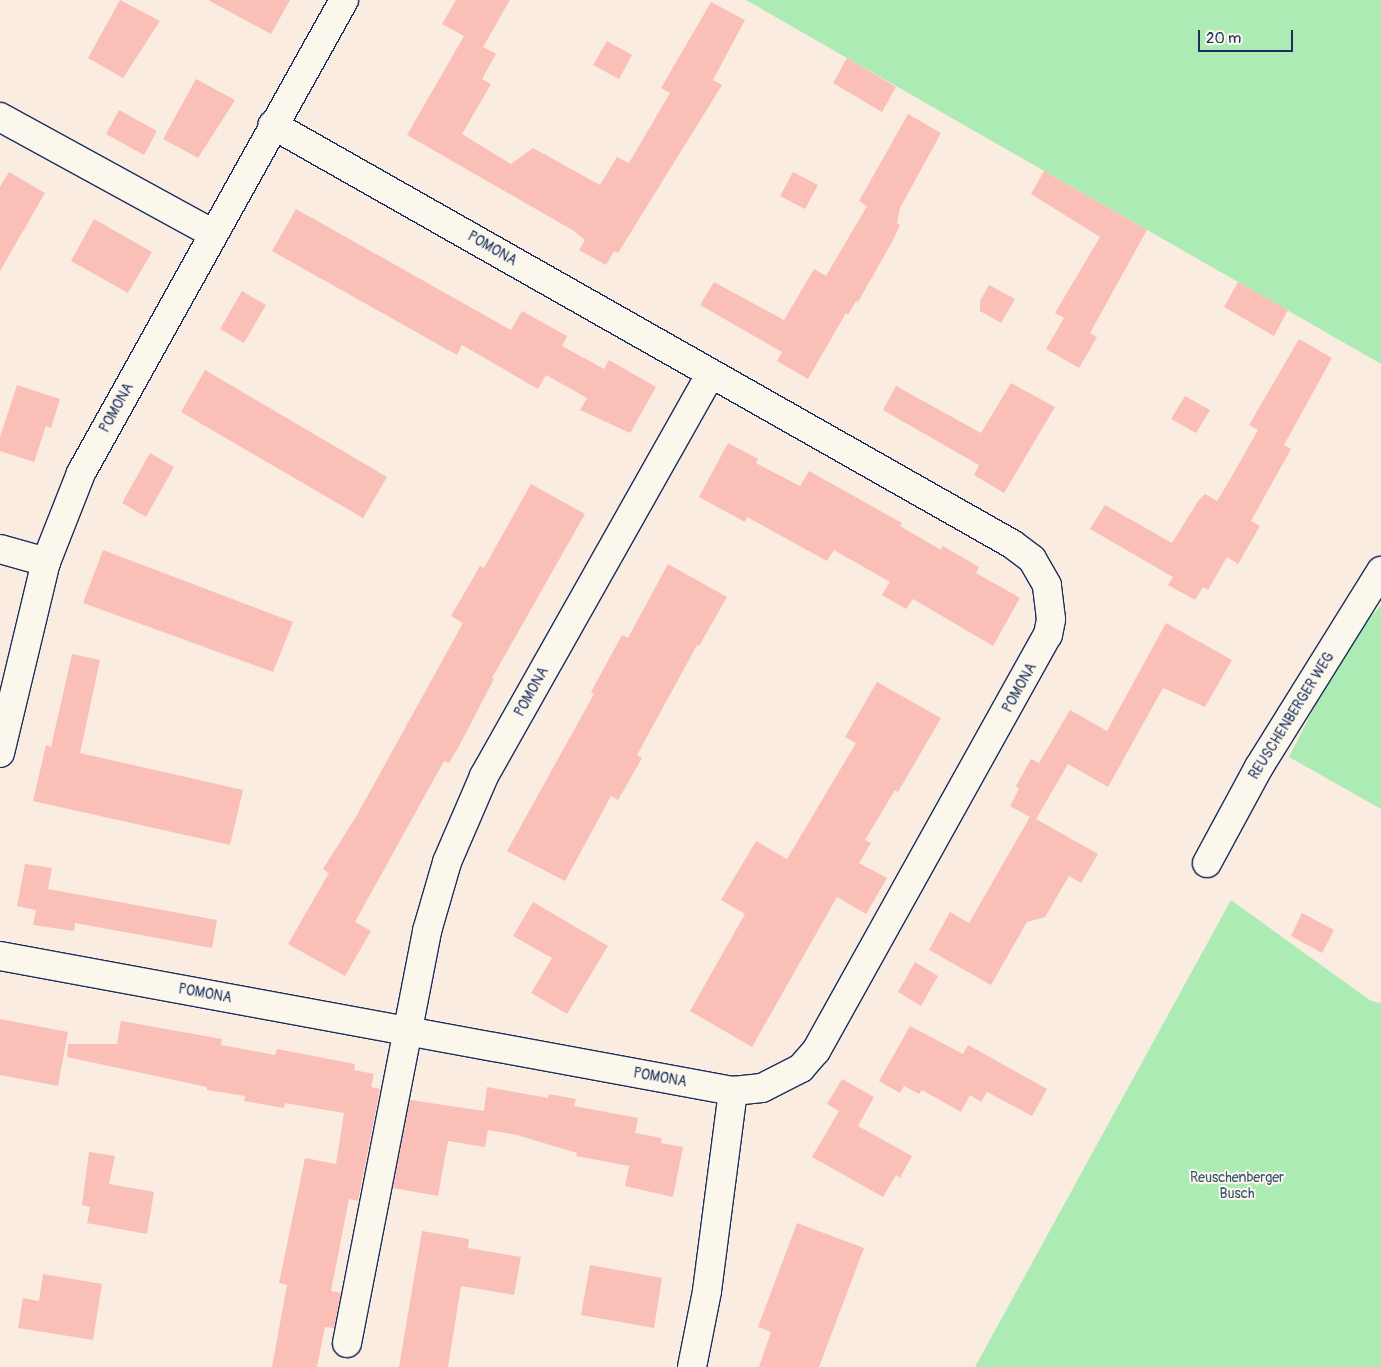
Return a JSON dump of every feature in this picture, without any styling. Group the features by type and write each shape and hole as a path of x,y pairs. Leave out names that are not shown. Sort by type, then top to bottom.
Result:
{"street":[{"name":"POMONA","path":"0,753 46,562 81,473 212,233 344,0"},
{"path":"0,117 212,233"},
{"name":"POMONA","path":"0,956 734,1091 762,1088 781,1080 801,1068 816,1051 1041,650 1051,619 1051,602 1041,571 1032,559 1012,544 710,375 273,124"},
{"name":"POMONA","path":"347,1343 410,1031 429,922 447,862 484,776 710,375"},
{"path":"0,549 46,562"},
{"name":"REUSCHENBERGER WEG","path":"1207,863 1260,767 1381,571"},
{"path":"692,1367 707,1291 734,1091"}],"green space":[{"path":"746,0 1381,0 1381,364"},
{"path":"1381,605 1381,809 1289,757 1345,647"},
{"name":"Reuschenberger Busch","path":"1231,900 1371,1001 1381,1003 1381,1367 975,1367"}],"building":[{"path":"120,0 160,21 123,78 88,58"},
{"path":"208,0 290,0 271,34"},
{"path":"456,0 510,0 483,47 496,54 482,79 491,84 462,134 511,164 533,148 600,185 617,157 629,163 670,93 661,88 711,2 745,20 713,80 722,85 618,253 614,251 606,265 579,250 585,240 574,231 407,135 464,36 442,24"},
{"path":"607,41 632,55 619,79 593,65"},
{"path":"847,58 896,87 882,112 833,83"},
{"path":"196,79 235,100 198,158 163,139"},
{"path":"119,110 157,131 144,155 106,134"},
{"path":"908,114 941,133 900,208 897,223 900,225 892,242 858,302 856,301 848,315 846,313 808,379 777,361 782,352 700,305 714,282 784,320 814,269 826,276 867,206 859,201"},
{"path":"1044,171 1147,230 1090,333 1097,337 1079,368 1046,349 1064,318 1055,313 1100,237 1031,194"},
{"path":"9,172 45,193 0,271 0,187"},
{"path":"793,172 818,185 805,209 780,196"},
{"path":"296,209 511,330 522,311 567,336 562,346 604,369 609,360 656,387 630,433 580,410 587,398 546,375 538,389 462,345 457,355 272,251"},
{"path":"94,219 152,252 128,293 71,261"},
{"path":"1238,282 1288,310 1274,336 1224,307"},
{"path":"989,285 1015,299 1001,323 980,311 980,301"},
{"path":"242,291 266,305 244,343 220,329"},
{"path":"1299,339 1332,358 1284,445 1291,449 1251,521 1260,526 1238,564 1227,557 1208,590 1203,587 1195,600 1168,585 1173,577 1090,529 1105,505 1172,543 1198,501 1205,494 1217,501 1258,430 1249,425"},
{"path":"205,370 387,477 363,518 181,412"},
{"path":"1011,383 1055,407 1004,493 974,475 979,465 883,410 896,386 981,433"},
{"path":"17,385 60,399 51,428 46,426 34,462 0,451 0,437"},
{"path":"1185,396 1210,410 1196,433 1171,419"},
{"path":"728,443 758,459 756,463 800,486 809,471 902,523 900,526 941,550 943,546 979,567 976,573 1020,598 993,646 913,599 906,609 882,595 890,582 834,550 827,561 747,517 745,522 699,497"},
{"path":"150,453 174,467 146,517 122,503"},
{"path":"531,484 585,514 492,678 494,679 459,746 449,763 444,761 355,922 371,931 345,976 288,944 329,873 323,869 357,815 463,623 451,616 480,566 484,568"},
{"path":"103,550 293,622 273,672 83,603"},
{"path":"668,564 727,597 699,646 697,645 637,755 642,758 618,800 611,796 565,881 507,851 594,694 591,692 622,635 628,638"},
{"path":"1166,623 1232,660 1205,707 1163,688 1108,787 1068,764 1036,819 1098,854 1081,883 1069,876 1045,917 1027,922 991,985 929,950 950,912 969,923 1030,817 1010,806 1019,789 1016,786 1031,759 1039,763 1070,710 1107,731"},
{"path":"72,654 100,660 80,753 243,790 230,845 33,801 46,745 51,747"},
{"path":"877,682 941,718 898,792 895,790 865,840 871,843 859,863 887,878 866,914 837,897 752,1047 690,1011 745,914 721,900 756,841 787,859 856,743 845,737"},
{"path":"25,864 52,868 48,889 217,920 212,948 75,923 74,931 33,925 36,910 17,906"},
{"path":"533,902 608,946 567,1014 531,993 552,958 513,936"},
{"path":"1302,913 1334,930 1322,953 1291,936"},
{"path":"915,962 938,976 921,1006 898,992"},
{"path":"0,1019 68,1032 58,1086 0,1075"},
{"path":"121,1021 222,1039 221,1045 275,1055 277,1049 355,1064 354,1070 374,1074 371,1087 380,1089 358,1201 349,1199 331,1291 341,1293 334,1328 325,1327 317,1367 272,1367 287,1285 279,1283 305,1158 336,1164 344,1113 285,1103 284,1108 244,1101 245,1096 207,1090 207,1087 67,1057 68,1044 117,1044"},
{"path":"910,1026 963,1054 968,1045 1047,1089 1032,1116 987,1092 981,1102 970,1095 961,1112 922,1090 919,1094 904,1086 900,1093 879,1081"},
{"path":"842,1079 874,1097 858,1126 912,1156 900,1178 896,1175 883,1197 812,1157 839,1111 827,1104"},
{"path":"487,1087 548,1098 549,1094 576,1099 574,1106 638,1118 635,1133 662,1138 661,1143 683,1147 673,1197 625,1186 629,1166 576,1156 577,1153 517,1135 488,1130 485,1147 448,1141 438,1196 393,1188 410,1100 484,1111"},
{"path":"89,1152 115,1156 109,1184 154,1192 147,1234 87,1223 90,1207 82,1205"},
{"path":"797,1223 864,1248 819,1367 759,1367 771,1332 758,1327"},
{"path":"422,1231 469,1239 468,1248 521,1257 514,1295 461,1286 448,1367 399,1367"},
{"path":"590,1265 662,1278 654,1328 581,1315"},
{"path":"43,1274 102,1284 93,1340 18,1328 23,1298 39,1301"}]}
